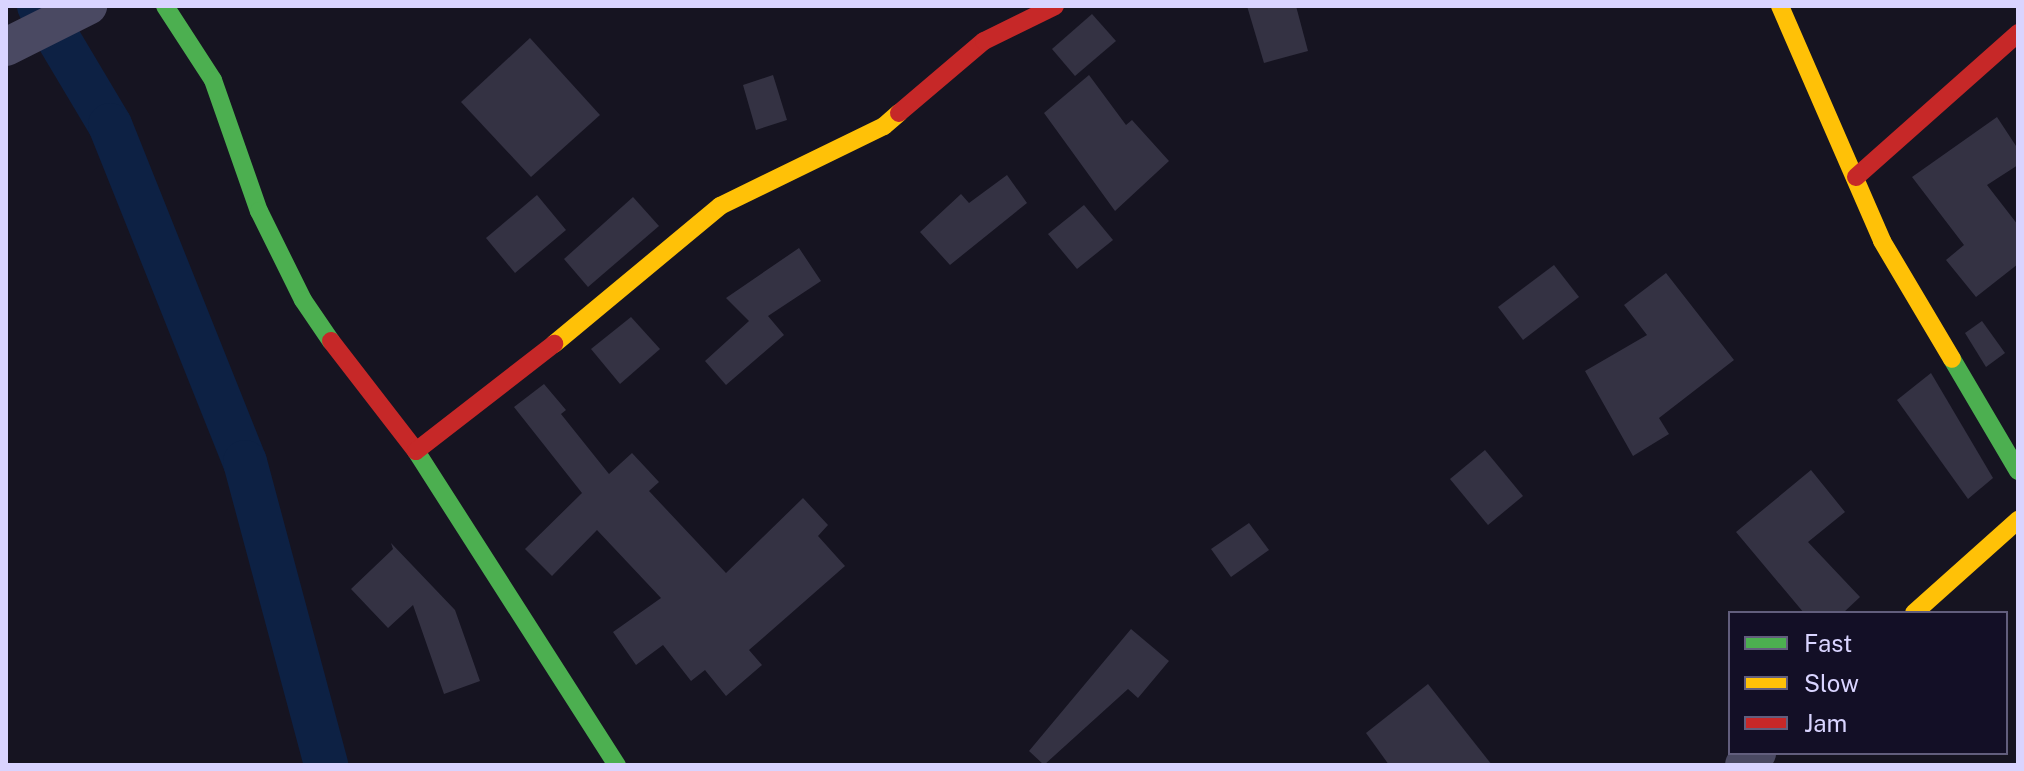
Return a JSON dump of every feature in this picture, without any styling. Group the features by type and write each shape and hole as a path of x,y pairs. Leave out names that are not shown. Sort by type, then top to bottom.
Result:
{"street":[{"path":"165,6 213,80 259,211 303,300 369,396 416,451 617,765"},
{"path":"416,451 621,293 720,206 884,126 984,41 1055,6"},
{"path":"1780,6 1882,241 2018,471"},
{"path":"6,47 80,11"},
{"path":"1856,177 2018,33"},
{"path":"1916,611 2018,520"}],"building":[{"path":"1247,6 1296,6 1308,51 1264,63"},
{"path":"1092,14 1116,41 1075,76 1052,49"},
{"path":"530,38 600,115 531,177 461,102"},
{"path":"773,75 787,120 756,130 743,85"},
{"path":"1089,75 1126,125 1132,120 1169,161 1115,211 1044,113"},
{"path":"1997,117 2018,149 2018,165 1987,185 2018,225 2018,264 1976,297 1946,260 1964,245 1912,177"},
{"path":"1007,175 1027,203 950,265 920,232 961,194 969,203"},
{"path":"537,195 566,230 515,273 486,238"},
{"path":"633,197 659,226 588,287 564,259"},
{"path":"1084,205 1113,240 1077,269 1048,234"},
{"path":"799,248 821,281 768,316 784,335 726,385 705,361 749,321 726,298"},
{"path":"1554,265 1579,297 1523,340 1498,307"},
{"path":"1666,273 1734,360 1659,418 1669,434 1633,456 1585,371 1647,335 1624,305"},
{"path":"631,317 660,349 620,384 591,349"},
{"path":"1982,321 2005,353 1986,367 1965,333"},
{"path":"1931,373 1993,478 1968,499 1897,400"},
{"path":"544,384 566,410 561,414 609,474 632,453 659,482 649,491 726,573 803,498 828,525 818,536 845,566 749,650 762,665 726,696 705,670 691,681 663,645 636,665 613,632 661,598 597,530 552,576 525,549 582,493 514,407"},
{"path":"1485,450 1523,496 1488,525 1450,479"},
{"path":"1811,470 1845,512 1808,542 1860,597 1845,611 1802,611 1736,532"},
{"path":"1249,523 1269,550 1231,577 1211,549"},
{"path":"391,543 455,610 480,681 444,694 413,605 388,628 351,589 393,549"},
{"path":"1131,629 1169,661 1138,698 1128,689 1044,765 1029,751"},
{"path":"1428,684 1492,765 1389,765 1366,733"}],"waterway":[{"path":"39,6 110,125 245,462 326,765"}],"traffic: fast":[{"path":"165,6 213,80 259,211 303,300 331,341"},
{"path":"1952,359 2018,471"},
{"path":"416,451 617,765"}],"traffic: slow":[{"path":"1780,6 1882,241 1952,359"},
{"path":"554,344 720,206 884,126 899,113"},
{"path":"1916,611 2018,520"}],"traffic: jam":[{"path":"899,113 984,41 1055,6"},
{"path":"1856,177 2018,33"},
{"path":"331,341 416,451 554,344"}]}
